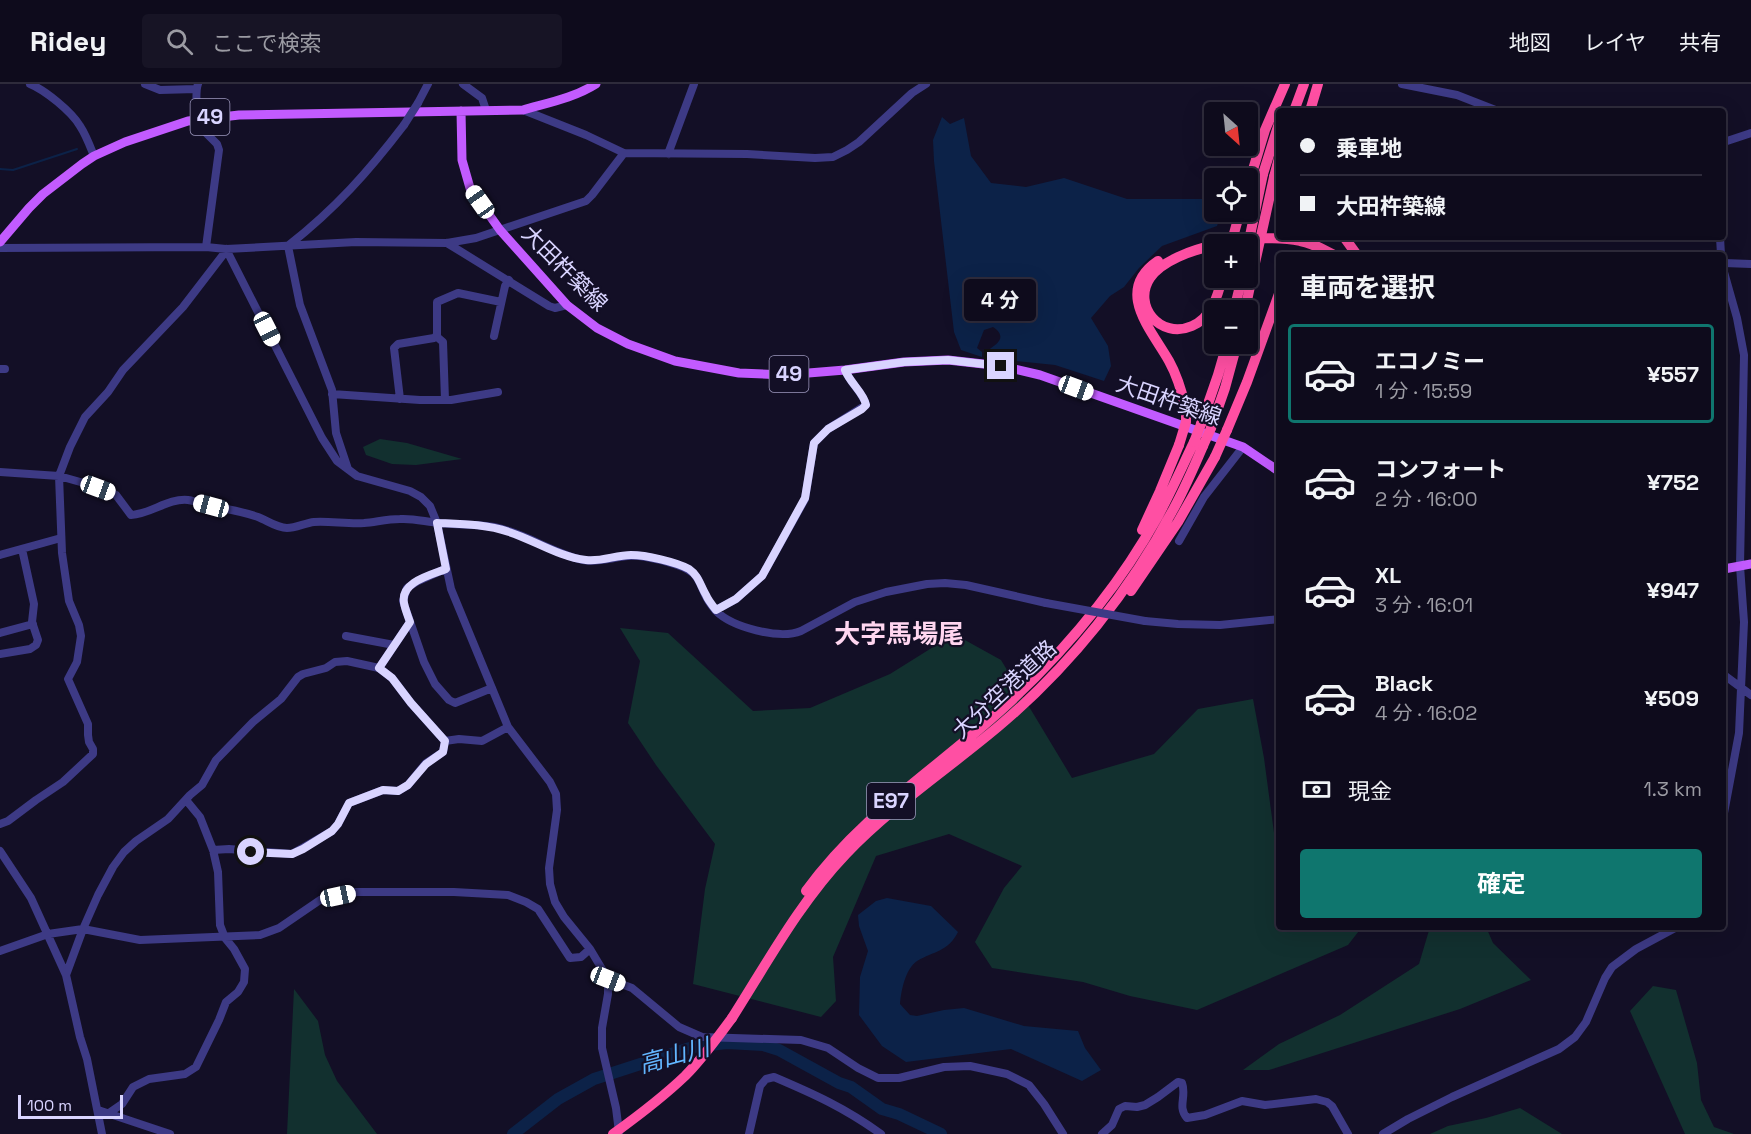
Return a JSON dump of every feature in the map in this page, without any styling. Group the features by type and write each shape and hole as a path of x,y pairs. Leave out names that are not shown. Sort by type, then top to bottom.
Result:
{"highway":[{"path":"1253,168 1265,130 1286,84"},
{"path":"1283,108 1293,84"},
{"path":"1295,108 1304,84"},
{"path":"1311,108 1318,84"},
{"path":"1251,234 1276,138"},
{"path":"1247,300 1268,175 1276,161"},
{"path":"1090,618 1144,527 1161,491 1186,422 1186,409 1180,383 1170,362 1143,321 1138,304 1138,290 1144,275 1156,262 1174,252 1198,244 1217,239 1276,233"},
{"path":"1258,239 1276,238"},
{"path":"1299,240 1328,252"},
{"path":"1315,240 1340,252"},
{"path":"1204,247 1192,250 1158,269 1146,286 1144,295 1147,308 1152,318 1159,324 1169,329 1184,329 1202,320 1213,307 1219,288"},
{"path":"1035,693 1100,629 1130,592 1178,522 1215,457 1247,382 1276,302"},
{"name":"大分空港道路","path":"1206,426 1224,354"},
{"name":"大分空港道路","path":"613,1134 664,1095 709,1049 732,1018 813,894 846,854 882,819 999,726 1035,693 1084,640 1142,564 1174,508 1198,444 1225,388 1234,354"},
{"name":"大分空港道路","path":"732,1018 793,911 834,856 882,808 1012,700 1051,662 1090,618 1142,542 1198,444"}],"main road":[{"path":"461,111 523,110 555,101 597,84"},
{"name":"49","path":"0,242 43,194 94,156 166,127 197,119 265,114 461,111"},
{"name":"大田杵築線","path":"461,111 462,160 470,188 500,230 567,304 597,328 628,344 675,361 739,373 784,375 904,362 948,360 1001,366 1040,375 1243,447 1276,469"},
{"path":"1726,569 1751,564"}],"street":[{"path":"30,84 39,87 57,101 80,125 94,156"},
{"path":"145,84 160,90 197,87 198,125 217,144 219,150 206,248"},
{"path":"288,246 335,207 368,171 404,125 429,84"},
{"path":"463,84 482,99 486,111"},
{"path":"668,154 694,84"},
{"path":"912,84 912,93"},
{"path":"523,110 624,153 747,154 815,158 833,156 847,150 859,142 912,93 926,84"},
{"path":"1402,84 1457,95 1490,108"},
{"path":"1726,141 1751,133"},
{"path":"0,248 206,248 226,250 356,242 447,243 476,238 586,201 624,153"},
{"path":"447,243 549,306 555,308 567,304"},
{"path":"288,246 300,306 325,369 332,394 336,433 348,470"},
{"path":"226,250 322,438 337,461 357,476 410,491 430,506 437,523 451,589 508,727 550,782 556,794 557,810 549,868 550,884 555,902 564,917 590,949 608,979 608,994 602,1028 604,1062 616,1108 619,1134"},
{"path":"0,824 8,821 63,782 93,754 89,742 88,724 68,679 77,662 81,636 69,602 61,538 59,476 70,447 85,417 108,392 123,370 183,307 226,250"},
{"path":"1726,263 1751,264"},
{"path":"1726,279 1744,355 1740,566 1744,622 1739,733 1726,802"},
{"path":"494,336 505,286 509,280"},
{"path":"436,336 437,302 458,293 501,302"},
{"path":"400,399 394,348 398,344 436,336"},
{"path":"436,336 443,342 446,400"},
{"path":"716,610 736,599 762,576 805,498 814,443 828,429 866,405 865,400 848,379 845,370"},
{"path":"332,394 446,400 498,392"},
{"path":"1179,541 1204,497 1243,447"},
{"path":"0,472 59,476 113,493 132,515 141,514 172,502 187,500 239,511 280,528 313,522 363,523 415,518 437,523 494,527 586,560 631,555 651,558 687,568 695,574 716,610 727,619 752,629 778,635 793,635 855,602 886,592 945,583 966,585 1046,603 1145,621 1220,625 1276,620"},
{"path":"0,555 61,538"},
{"path":"0,654 30,648 36,645 38,640 33,624 34,604 22,549"},
{"path":"446,569 407,588 403,601 424,662 435,684 455,704 492,688"},
{"path":"379,668 410,622"},
{"path":"0,633 33,624"},
{"path":"346,636 394,645"},
{"path":"66,975 83,929 113,867 124,852 168,819 202,785 216,760 253,722 281,699 298,677 326,668 335,662 347,661 379,668 392,678 445,741"},
{"path":"1726,677 1751,695"},
{"path":"445,741 459,739 482,741 508,727"},
{"path":"213,850 229,849 292,854 332,831 349,803 383,790 398,791 408,785 426,764 443,752 445,741"},
{"path":"109,1113 122,1104 133,1087 149,1079 185,1074 196,1067 226,1002 238,992 244,982 245,969 225,938 220,925 218,872 213,850 200,817 186,800"},
{"path":"0,850 31,898 66,975 102,1134"},
{"path":"0,951 48,934 83,929 140,940 260,935 279,928 320,900 356,892 454,892 508,895 538,909 570,958 580,957 590,949"},
{"path":"1383,1134 1452,1097 1559,1049 1575,1037 1586,1022 1612,967 1636,949 1671,930"},
{"path":"608,979 632,988 679,1027 702,1037 801,1040 828,1048 878,1078 899,1078 944,1067 970,1066 1007,1074 1029,1085 1063,1134"},
{"path":"748,1134 760,1086 766,1079 774,1077 835,1104 881,1134"},
{"path":"1102,1134 1112,1125 1119,1109 1125,1106 1137,1107 1145,1104 1178,1082 1182,1083 1184,1088 1182,1105 1183,1114 1187,1118 1205,1115 1242,1101 1265,1105 1316,1099 1332,1106 1348,1134"},
{"path":"98,1110 170,1134"}],"green space":[{"path":"380,439 407,443 462,459 416,465 392,464 366,455 363,447"},
{"path":"620,628 668,633 753,711 810,708 890,674 954,634 1001,660 1072,778 1154,754 1198,709 1253,699 1264,758 1276,848 1276,930 1360,930 1348,945 1197,1010 1130,996 1083,982 992,968 975,942 1004,888 1022,866 949,834 876,856 833,957 836,1001 821,1017 693,984 705,889 715,844 628,723 640,661"},
{"path":"1429,930 1487,930 1493,943 1531,980 1460,1009 1269,1070 1243,1070 1279,1044 1340,1015 1419,964"},
{"path":"1653,986 1676,990 1697,1063 1701,1100 1714,1127 1734,1134 1685,1134 1630,1011"},
{"path":"294,989 318,1021 325,1055 337,1081 377,1134 287,1134"},
{"path":"1520,1108 1562,1134 1430,1134 1448,1126"}],"water":[{"path":"942,117 950,124 964,118 971,156 991,183 1026,187 1064,178 1127,199 1204,199 1204,222 1218,222 1217,226 1162,246 1139,268 1124,287 1110,296 1091,318 1108,346 1111,366 1104,381 1055,365 988,358 988,350 997,343 1000,337 993,327 984,330 977,348 982,352 982,357 961,350 954,332 933,140"},
{"path":"887,898 931,906 958,932 950,944 917,961 909,969 900,1004 910,1015 917,1016 964,1008 1024,1026 1078,1031 1085,1048 1101,1070 1082,1081 1011,1049 906,1062 882,1046 859,1015 860,977 868,951 859,926 858,915 876,901"}],"waterway":[{"path":"0,169 13,170 77,149"},
{"name":"高山川","path":"513,1134 558,1099 594,1079 693,1047 727,1043 763,1045 779,1050 839,1083 851,1087 882,1109 899,1114 941,1134"}],"district":[{"name":"大字馬場尾","path":"899,634"}],"route":[{"path":"251,852 292,854 303,849 332,831 349,803 383,790 398,791 408,785 426,764 443,752 445,741 392,678 379,668 410,622 403,601 407,588 446,569 437,523 494,527 586,560 631,555 675,564 695,574 716,610 736,599 762,576 805,498 814,443 828,429 866,405 865,400 848,379 845,370 904,362 948,360 1001,366"}]}
